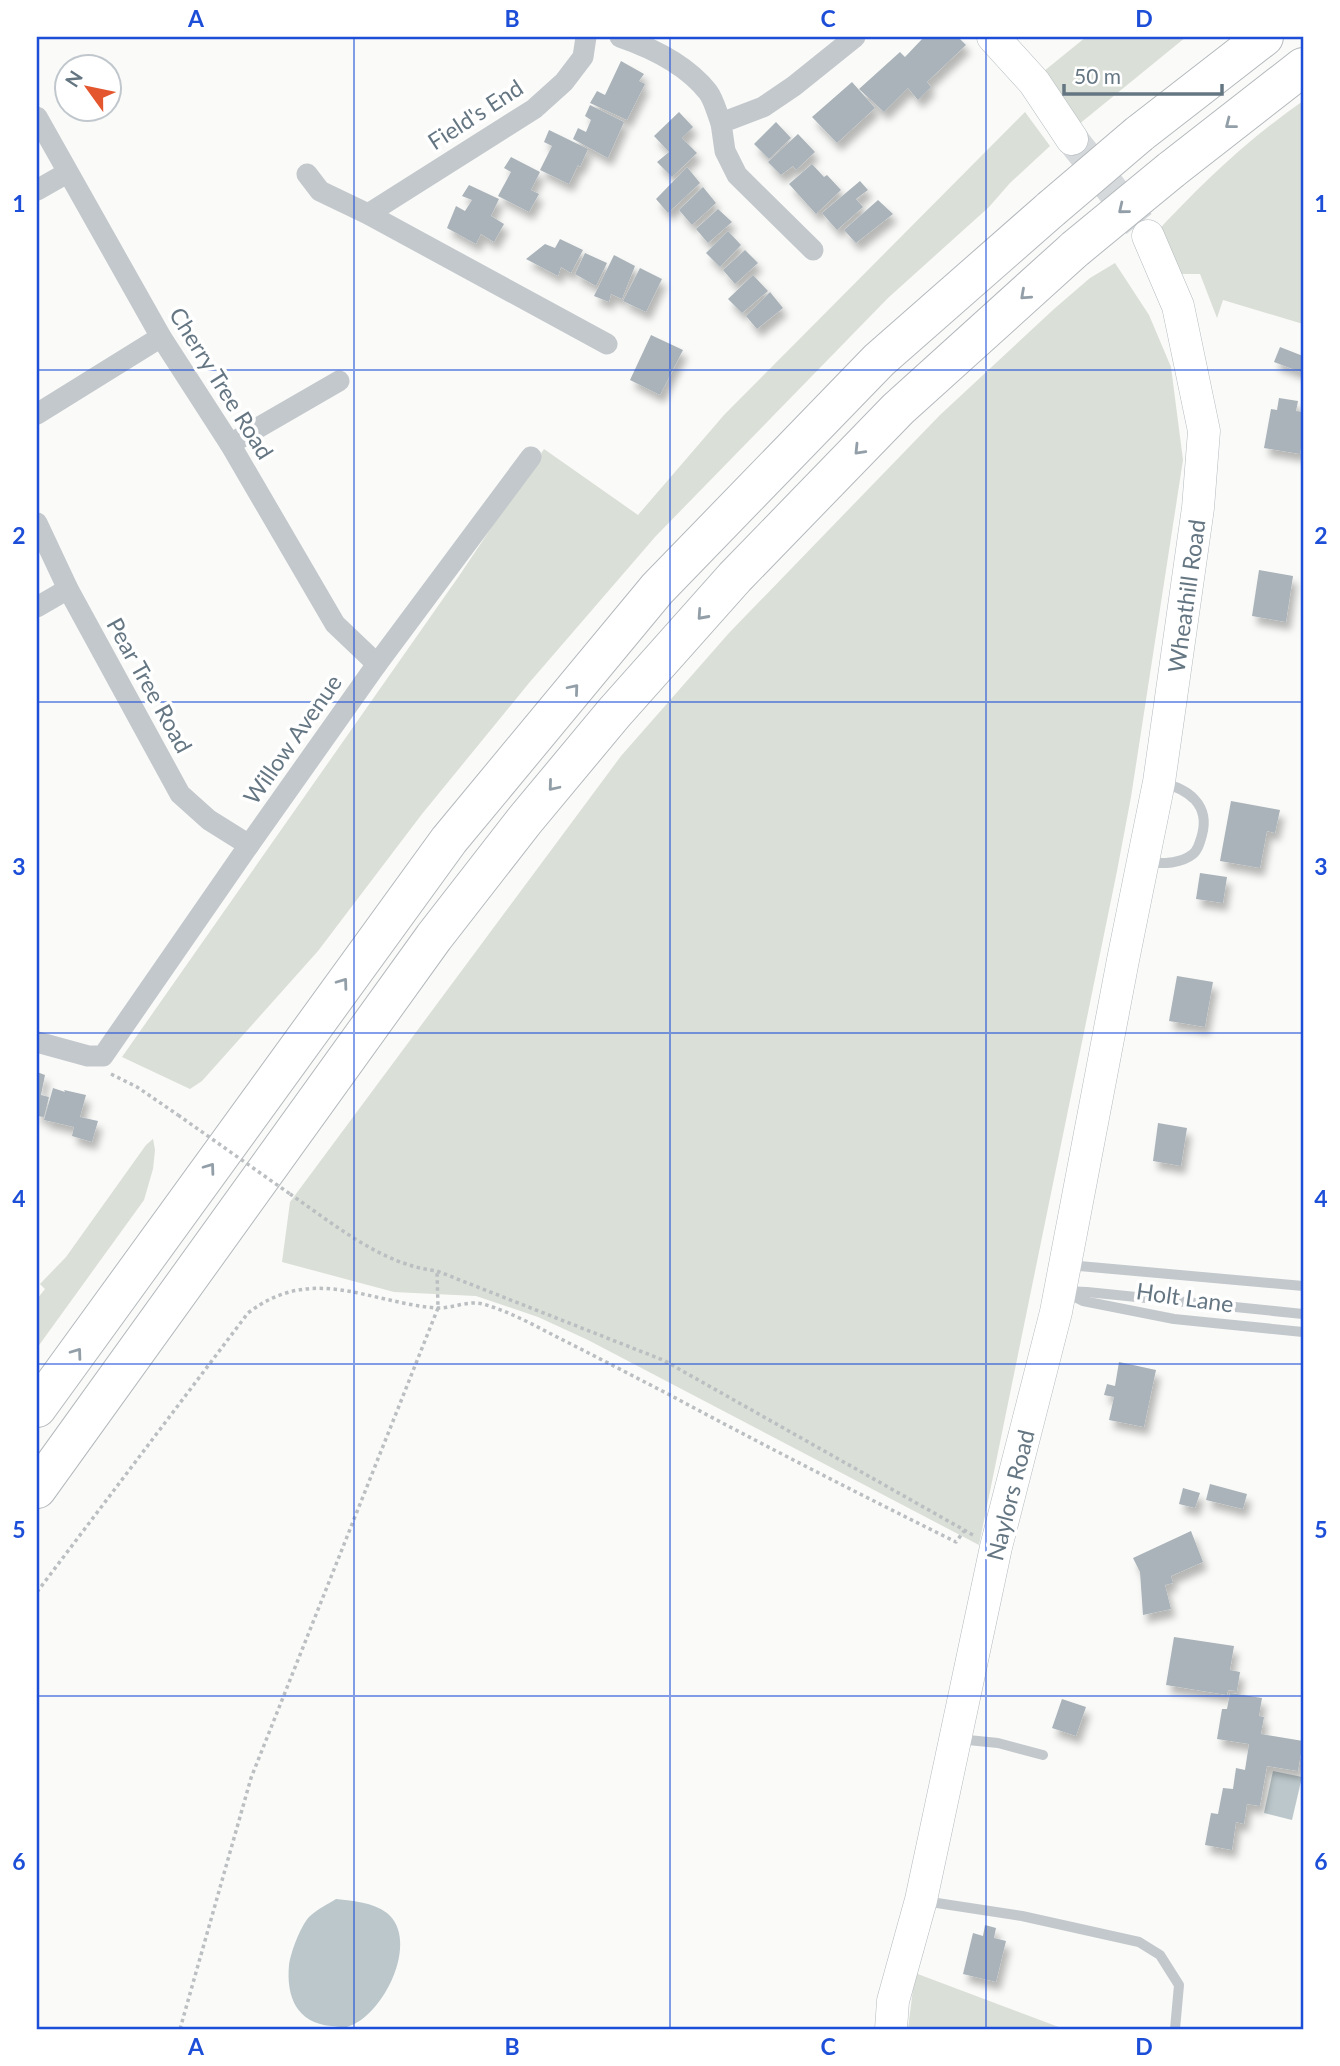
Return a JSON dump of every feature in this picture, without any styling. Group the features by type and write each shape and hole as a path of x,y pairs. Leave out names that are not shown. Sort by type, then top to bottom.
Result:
{"highway":[{"path":"37,1408 449,840 657,589 879,360 1139,134 1264,37"},
{"path":"37,1489 434,937 525,820 614,713 735,577 898,409 1075,249 1303,67"}],"street":[{"name":"Field's End","path":"368,214 534,109 564,82 583,57 586,37"},
{"path":"620,37 651,48 680,67 708,93 721,123 725,150 737,175 813,250"},
{"path":"721,123 763,107 855,37"},
{"path":"993,37 1034,82 1072,139"},
{"name":"Cherry Tree Road","path":"37,117 162,337 230,444 335,624 377,664"},
{"path":"37,190 67,173"},
{"path":"307,174 320,191 368,214 607,344"},
{"name":"Wheathill Road","path":"1123,960 1159,782 1198,508 1204,431 1178,306 1148,236"},
{"path":"37,414 162,337"},
{"path":"230,444 339,381"},
{"name":"Willow Avenue","path":"107,1066 249,845 377,664 531,457"},
{"name":"Pear Tree Road","path":"37,523 68,589 180,794 209,820 249,845"},
{"path":"37,607 68,589"},
{"name":"Naylors Road","path":"891,2029 893,2001 921,1900 996,1546 1063,1283 1123,960"},
{"path":"37,1042 88,1056 107,1066"}],"lane":[{"path":"1142,863 1174,863 1186,859 1196,853 1204,828 1203,811 1198,801 1178,786 1159,782"},
{"path":"1063,1283 1303,1286"},
{"name":"Holt Lane","path":"1063,1283 1303,1314"},
{"name":"Holt Lane","path":"1063,1283 1083,1301 1161,1317 1303,1332"},
{"path":"955,1738 999,1743 1043,1755"},
{"path":"921,1900 1022,1916 1139,1942 1160,1955 1179,1985 1174,2029"}],"path":[{"path":"107,1066 366,1244 417,1269 436,1271 663,1360 964,1531 996,1546"},
{"path":"180,2029 251,1778 438,1308 436,1271"},
{"path":"37,1592 248,1313 262,1302 285,1292 312,1288 348,1290 438,1308 480,1303 523,1320 956,1542 964,1531"}],"shaded area":[{"path":"1086,37 1186,37 1078,125 1038,76"},
{"path":"1303,101 1303,324 1223,300 1217,318 1200,274 1170,274 1153,236 1224,164"},
{"path":"1025,112 1050,146 1010,183 989,207 888,298 655,537 529,683 422,814 318,951 202,1081 190,1089 122,1057 459,576 544,449 638,515 724,415"},
{"path":"1115,263 1149,315 1171,367 1183,460 1131,797 979,1545 588,1340 538,1317 476,1296 394,1292 282,1262 290,1202 621,756 729,633 940,415 1054,309 1090,278"},
{"path":"153,1139 153,1169 144,1200 37,1348 37,1299 45,1289 40,1284 66,1257"},
{"path":"1273,1771 1302,1777 1292,1820 1264,1813"},
{"path":"336,1899 356,1901 381,1909 397,1926 400,1941 399,1959 384,1994 360,2020 345,2027 319,2024 302,2014 292,1998 289,1977 292,1953 306,1921"},
{"path":"915,1973 1064,2029 908,2029"}],"building":[{"path":"924,37 958,37 966,45 927,82 931,87 918,100 908,88 884,112 859,89 900,52 905,57"},
{"path":"621,61 644,74 639,81 645,84 627,120 590,103 597,91 605,95"},
{"path":"852,82 875,108 837,143 812,117"},
{"path":"590,105 624,122 608,158 573,139 578,128 586,132 591,120 585,116"},
{"path":"679,112 693,127 682,138 697,153 672,177 657,162 669,152 654,136"},
{"path":"776,122 791,138 769,159 754,144"},
{"path":"549,130 588,149 569,184 540,170 552,146 544,142"},
{"path":"798,134 815,152 796,170 793,166 781,175 768,162"},
{"path":"511,157 540,172 531,190 539,194 529,212 498,196 511,172 504,168"},
{"path":"812,164 841,190 816,214 789,184"},
{"path":"687,167 700,183 668,213 656,199"},
{"path":"860,181 868,190 856,199 863,207 837,230 822,213"},
{"path":"469,185 499,199 491,216 504,224 494,242 481,234 476,244 447,228 456,206 465,211 472,200 462,196"},
{"path":"703,187 716,203 692,225 679,210"},
{"path":"878,200 893,214 856,243 844,230"},
{"path":"718,209 732,222 708,243 696,229"},
{"path":"728,231 741,245 720,267 706,253"},
{"path":"560,239 583,250 571,273 561,267 558,276 526,259 545,244 555,248"},
{"path":"745,250 758,263 735,284 723,270"},
{"path":"585,253 607,263 596,286 575,274"},
{"path":"614,255 635,266 622,299 611,294 609,302 594,296"},
{"path":"640,268 662,279 646,312 623,301"},
{"path":"753,275 768,291 742,313 728,299"},
{"path":"770,292 783,308 757,329 746,316"},
{"path":"651,335 683,350 660,395 630,380"},
{"path":"1280,347 1303,356 1303,373 1274,362"},
{"path":"1279,398 1298,401 1296,411 1303,412 1300,454 1264,448 1271,409 1277,410"},
{"path":"1259,570 1293,576 1286,622 1252,616"},
{"path":"1231,801 1280,810 1275,833 1267,831 1260,868 1220,861"},
{"path":"1200,873 1227,877 1223,903 1196,899"},
{"path":"1177,976 1213,982 1205,1027 1169,1021"},
{"path":"37,1072 45,1075 41,1095 49,1097 44,1117 37,1116"},
{"path":"53,1088 86,1095 80,1117 98,1121 92,1142 72,1136 74,1127 44,1120"},
{"path":"1158,1123 1187,1128 1181,1166 1153,1161"},
{"path":"1119,1362 1156,1370 1144,1427 1109,1420 1114,1397 1104,1395 1107,1384 1115,1386"},
{"path":"1210,1484 1247,1494 1243,1509 1206,1500"},
{"path":"1183,1488 1200,1493 1195,1508 1179,1504"},
{"path":"1191,1531 1203,1562 1171,1576 1173,1583 1165,1585 1171,1609 1143,1615 1140,1572 1133,1558"},
{"path":"1174,1637 1234,1646 1230,1670 1240,1672 1237,1691 1228,1690 1227,1695 1166,1685"},
{"path":"1230,1693 1262,1698 1259,1716 1264,1717 1261,1734 1303,1741 1298,1771 1267,1766 1260,1806 1247,1804 1244,1824 1236,1822 1232,1850 1205,1845 1211,1813 1218,1814 1223,1788 1233,1789 1236,1768 1245,1770 1249,1744 1217,1739 1222,1709 1227,1709"},
{"path":"1062,1699 1086,1707 1076,1736 1052,1728"},
{"path":"985,1925 996,1928 994,1938 1006,1941 996,1982 963,1974 973,1933 983,1936"}],"tunnel":[{"path":"1072,139 1139,224"}]}
